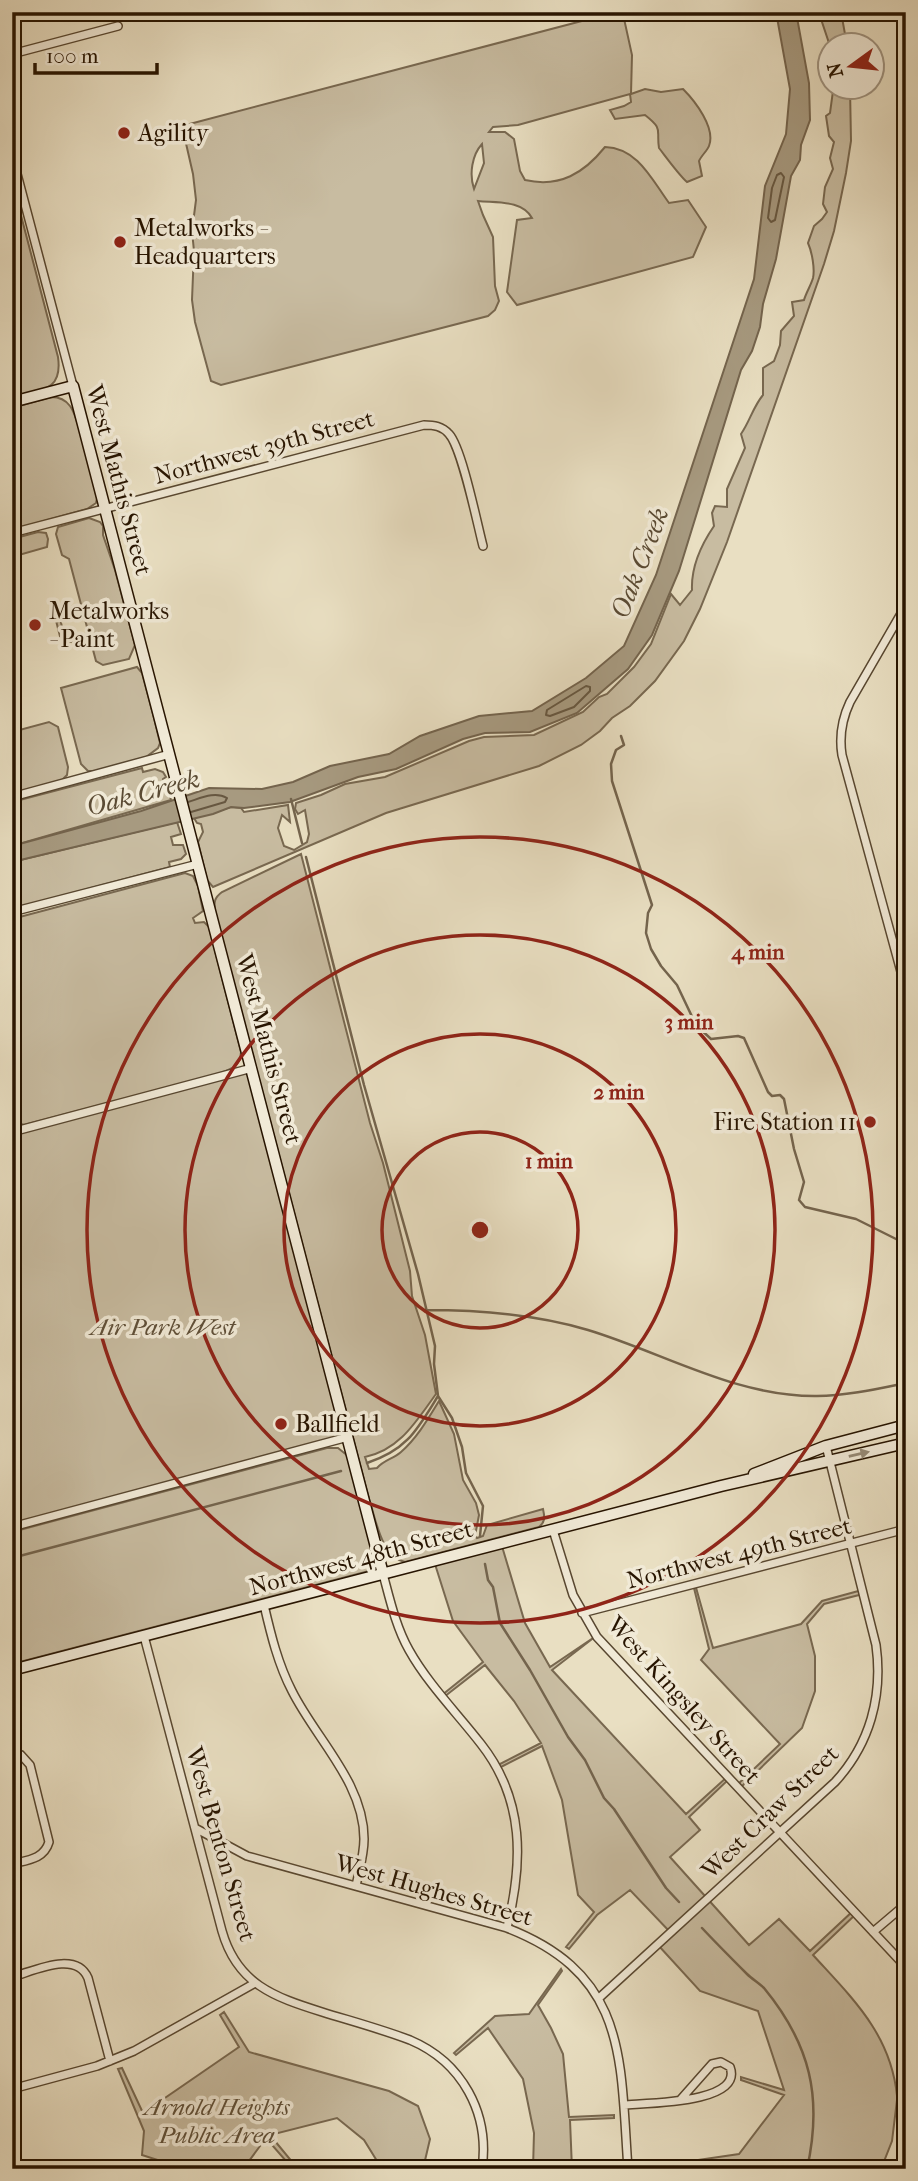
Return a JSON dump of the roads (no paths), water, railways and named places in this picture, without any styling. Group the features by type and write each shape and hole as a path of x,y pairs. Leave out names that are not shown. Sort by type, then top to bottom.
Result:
{"street":[{"path":"12,54 117,26"},
{"name":"West Mathis Street","path":"12,155 396,1621 410,1652 488,1754 510,1801 518,1838 519,1860 507,1928"},
{"path":"12,402 73,386"},
{"name":"Northwest 39th Street","path":"12,533 424,425 435,425 444,429 456,445 483,546"},
{"path":"906,605 850,702 840,735 842,755 906,990"},
{"path":"12,797 170,754"},
{"path":"12,912 198,864"},
{"path":"12,1132 252,1068"},
{"name":"Northwest 48th Street","path":"721,1486 826,1446 906,1425"},
{"path":"12,1527 348,1437"},
{"name":"Northwest 48th Street","path":"12,1670 721,1486 906,1443"},
{"name":"West Craw Street","path":"599,1998 842,1775 862,1745 874,1713 879,1679 878,1661 826,1446"},
{"name":"Northwest 49th Street","path":"582,1613 906,1529"},
{"name":"West Kingsley Street","path":"553,1530 565,1576 582,1613 597,1637 906,1967"},
{"path":"264,1605 277,1655 289,1683 351,1787 360,1807 364,1841 356,1886"},
{"name":"West Benton Street","path":"144,1636 223,1937 235,1962 255,1983 281,1999 410,2040 444,2061 465,2085 478,2111 483,2140 482,2169"},
{"path":"12,1864 39,1856 49,1843 30,1765 15,1753"},
{"name":"West Hughes Street","path":"195,1828 247,1856 507,1928 543,1944 562,1957 599,1998 613,2029 618,2048 628,2169"},
{"path":"873,1932 906,1904"},
{"path":"12,1977 63,1964 73,1963 83,1969 87,1975 110,2061"},
{"path":"12,2089 110,2061 151,2043 255,1983"},
{"path":"624,2105 681,2099 707,2096 722,2088 732,2077 730,2067 721,2062 712,2064 681,2099"}],"water":[{"name":"Oak Creek","path":"776,12 796,12 809,83 810,120 801,145 800,160 791,176 760,327 752,351 741,370 679,571 652,635 628,669 577,713 530,732 485,733 463,739 396,769 358,777 290,802 231,807 213,814 12,862 12,846 141,811 209,788 262,789 293,782 330,766 389,754 420,736 479,716 532,711 586,678 624,646 656,575 754,279 765,186 786,134 790,89"}],"waterway":[{"path":"621,736 624,745 616,750 611,764 612,781 652,905 648,913 646,933 651,949 677,985 696,1025 711,1039 738,1036 744,1038 768,1092 784,1099 804,1182 799,1200 805,1207 856,1219 906,1244"},
{"path":"291,799 302,843"},
{"path":"306,857 364,1085 418,1274 435,1346 438,1396 452,1418 462,1447 466,1473 483,1506 480,1536"},
{"path":"426,1310 508,1314 548,1320 616,1339 729,1382 787,1394 839,1395 906,1383"},
{"path":"367,1463 402,1445 417,1429 438,1396"},
{"path":"12,1558 341,1471"},
{"path":"485,1564 500,1623 568,1737 585,1760 604,1798 666,1888 679,1902"},
{"path":"702,1928 764,1988 780,2009 802,2051 809,2072 814,2118 807,2169"}],"place":[{"name":"Agility","path":"124,133"},
{"name":"Metalworks - Headquarters","path":"120,242"},
{"name":"Metalworks - Paint","path":"35,625"},
{"name":"Fire Station 11","path":"870,1122"},
{"name":"Ballfield","path":"281,1424"}],"park label":[{"name":"Air Park West","path":"163,1327"},
{"name":"Arnold Heights Public Area","path":"217,2121"}]}
